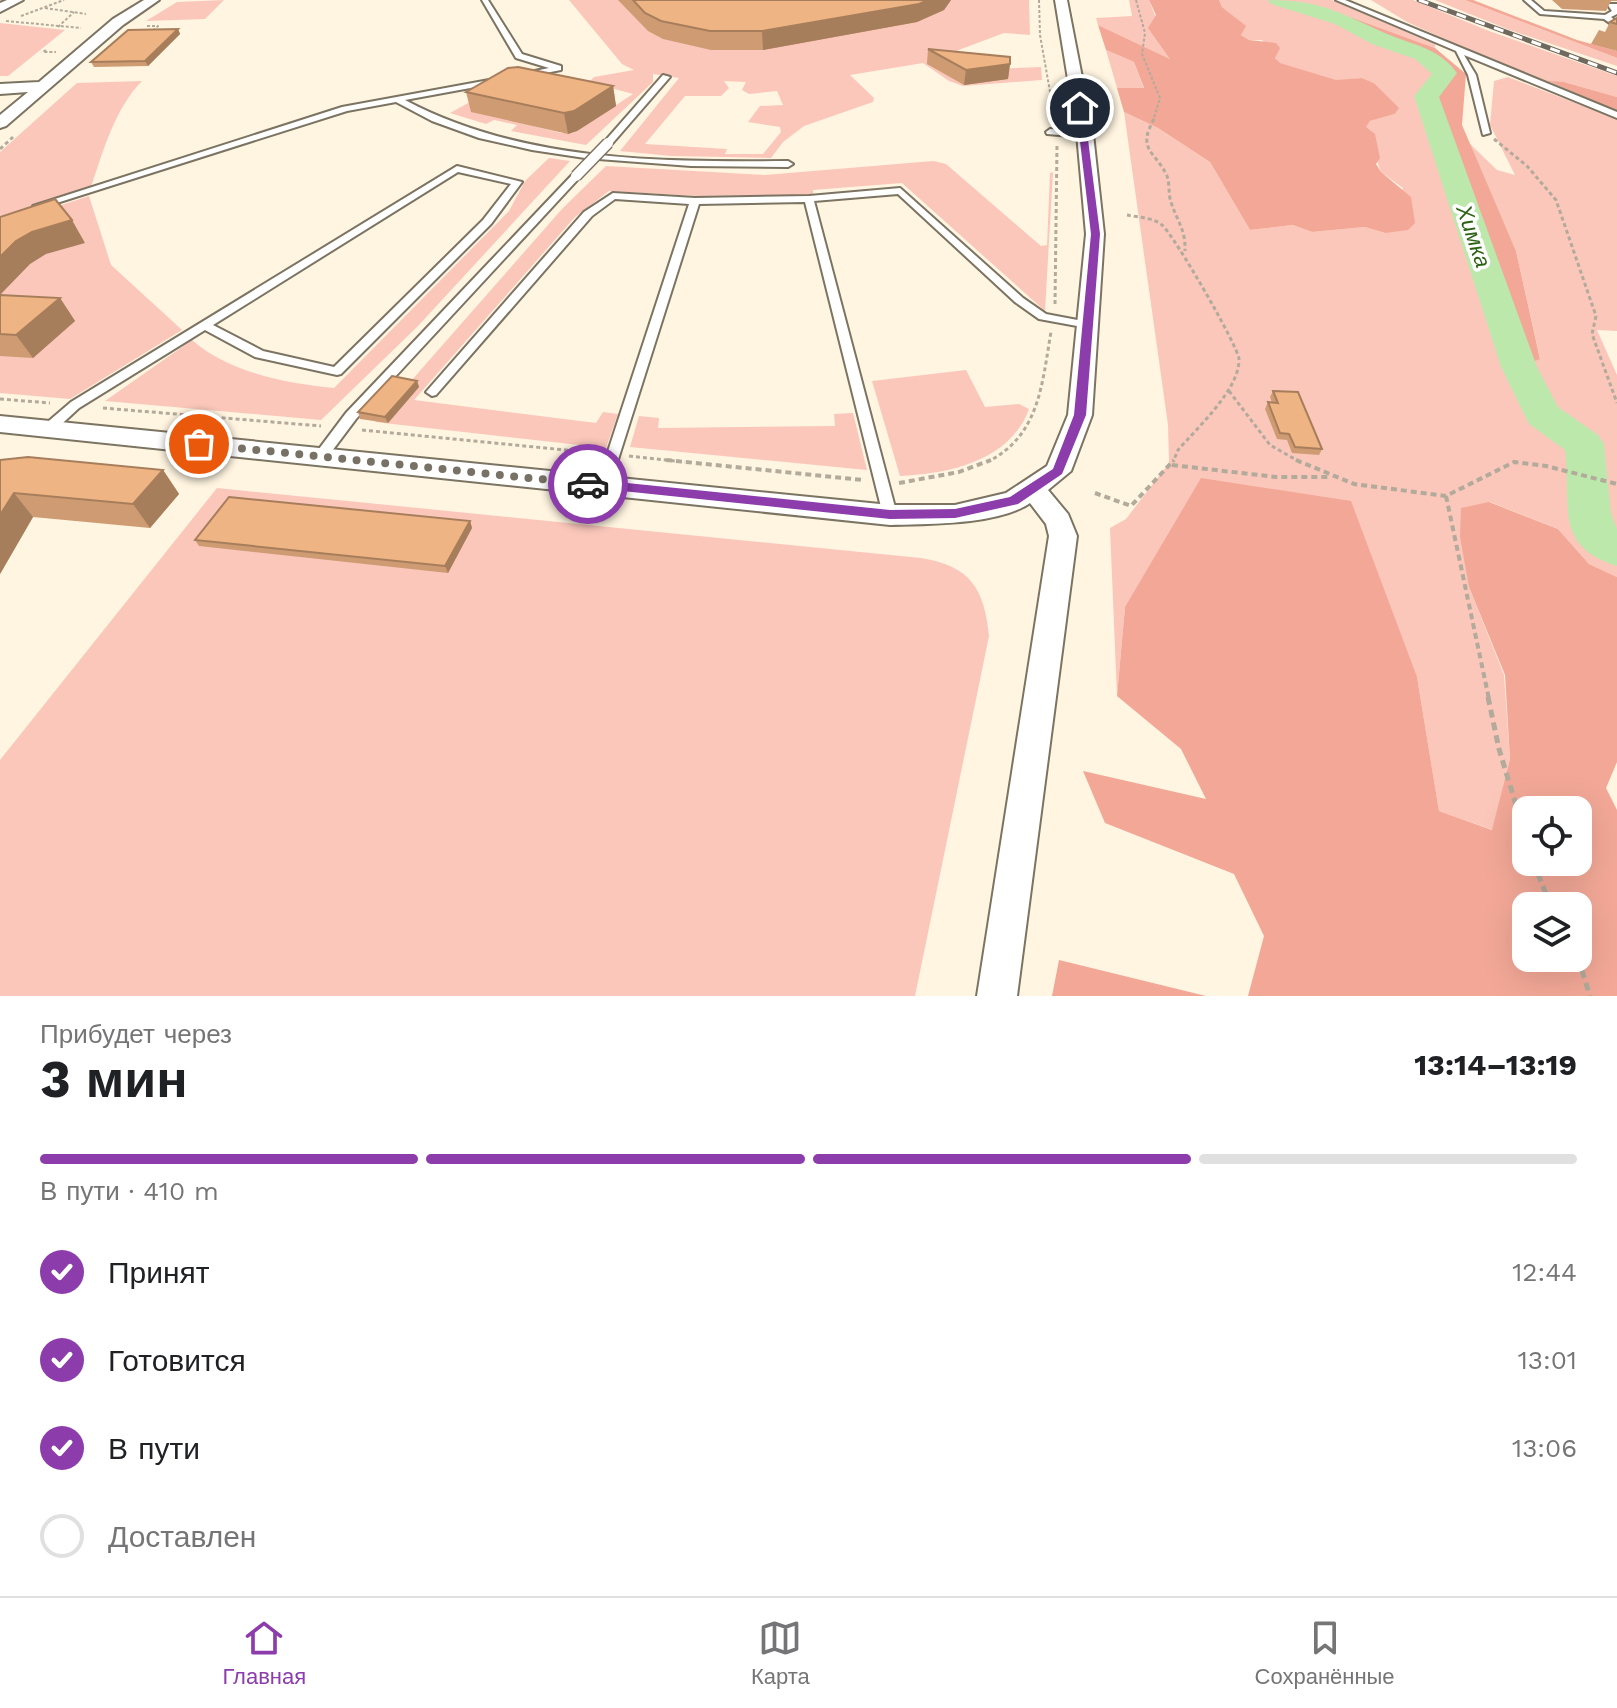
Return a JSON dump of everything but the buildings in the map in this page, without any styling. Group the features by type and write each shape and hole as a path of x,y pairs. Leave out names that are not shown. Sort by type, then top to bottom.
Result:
{"street":[{"path":"0,7 17,0"},
{"path":"0,123 118,22 153,0"},
{"path":"0,424 890,515 955,514 1014,501 1045,480 1080,415 1095,234 1085,134 1061,0"},
{"path":"0,89 43,86"},
{"path":"997,996 1063,536 1045,480"}],"lane":[{"path":"29,209 274,130 395,98 557,70 550,64 519,56 485,0"},
{"path":"1339,0 1617,115"},
{"path":"1527,0 1542,13 1606,17 1616,12 1610,4"},
{"path":"1606,17 1617,26"},
{"path":"1459,52 1472,75 1486,133"},
{"path":"321,456 341,428 666,77"},
{"path":"395,98 418,113 474,134 609,159 788,164"},
{"path":"1054,132 1085,134"},
{"path":"48,429 75,405 204,325 457,169 517,182 487,222 337,371 259,354 204,325"},
{"path":"432,392 588,214 613,196 695,201 809,199 900,191 1019,300 1043,317 1088,325"},
{"path":"809,199 890,515"},
{"path":"604,485 695,201"}],"path":[{"path":"0,25 64,0"},
{"path":"1039,0 1040,35 1054,132 1059,204 1055,313"},
{"path":"1136,0 1145,33 1142,54 1160,98 1157,115 1146,134 1149,153 1167,177 1170,201 1186,234 1185,254"},
{"path":"43,8 86,14"},
{"path":"58,27 74,12"},
{"path":"8,21 81,28"},
{"path":"146,37 158,26 147,26"},
{"path":"46,50 43,52 60,52"},
{"path":"1486,133 1527,166 1556,200 1596,316 1592,334 1617,403"},
{"path":"1095,493 1131,506 1172,465 1178,450 1229,391 1239,359 1230,334 1206,297 1185,254 1161,223 1127,215"},
{"path":"898,483 977,468 1025,432 1036,411 1052,327"},
{"path":"1229,391 1270,445 1309,467 1354,484 1446,496 1514,462 1546,466 1617,484"},
{"path":"0,399 596,453"},
{"path":"627,456 866,480"},
{"path":"1172,465 1276,477 1335,477"},
{"path":"1446,496 1499,749 1513,796"},
{"path":"1582,972 1590,996"}],"shaded area":[{"path":"224,0 205,19 146,21 177,2"},
{"path":"569,0 1029,0 1030,35 1004,33 956,51 955,55 995,69 1041,67 1042,80 963,86 949,81 923,63 850,75 874,98 873,102 804,126 783,142 771,158 671,156 620,151 679,78 653,74 653,82 586,145 511,131 517,125 494,120 486,124 450,113 501,85 477,112 561,133 573,133 633,94 589,82 594,77 634,70 622,64","holes":["724,81 746,82 742,90 749,94 777,91 783,105 760,106 748,122 780,127 781,132 763,154 725,154 727,149 645,144 685,96 721,96 729,88"]},
{"path":"1129,0 1149,0 1172,60 1098,25 1096,18 1132,16"},
{"path":"1149,0 1219,0 1222,7 1246,26 1241,35 1249,40 1276,43 1280,48 1275,58 1280,63 1336,80 1362,78 1374,83 1399,108 1395,114 1370,121 1366,127 1375,134 1380,158 1376,164 1411,197 1415,223 1408,230 1385,233 1365,227 1312,232 1293,225 1250,230 1210,162 1158,128 1124,112 1117,88 1144,88 1134,62 1106,50 1098,25 1170,59 1148,28 1156,15"},
{"path":"1219,0 1332,0 1435,44 1435,48 1353,18 1339,18 1380,39 1423,54 1445,73 1520,367 1540,358 1516,251 1468,142 1497,170 1515,175 1490,125 1494,81 1508,77 1617,119 1617,331 1597,330 1617,375 1617,577 1589,564 1558,529 1490,502 1469,587 1504,675 1510,759 1493,830 1439,811 1417,677 1125,607 1117,696 1110,528 1126,519 1169,463 1168,425 1124,112 1158,128 1210,162 1250,230 1293,225 1312,232 1365,227 1385,233 1403,188 1381,172 1365,127 1370,121 1395,114 1398,108 1374,83 1362,78 1337,81 1279,63 1262,40 1249,40 1241,35 1245,26 1222,7"},
{"path":"1371,0 1413,0 1489,31 1617,76 1617,97 1564,82 1549,82 1555,86 1462,50 1467,49 1407,22"},
{"path":"1435,0 1465,0 1617,58 1617,66 1507,29"},
{"path":"1465,0 1473,0 1577,40 1617,51 1617,58"},
{"path":"1334,17 1353,18 1435,48 1466,74 1462,125 1516,251 1540,359 1519,367 1426,96 1445,73 1423,54 1380,39"},
{"path":"0,23 65,30 8,76 0,76"},
{"path":"1106,50 1134,62 1144,89 1117,88"},
{"path":"142,81 117,117 91,187 0,216 0,152 77,83"},
{"path":"1548,81 1564,82 1617,97 1617,111"},
{"path":"549,158 570,161 418,326 321,420 105,401 192,340 223,361 241,368 278,379 334,388 509,211 525,181"},
{"path":"933,161 946,164 1041,246 1047,245 1050,173 1053,172 1045,311 902,183 813,190 813,195 698,196 609,191 575,217 414,400 596,423 603,412 618,414 606,448 375,422 562,209 606,166 765,175"},
{"path":"89,196 111,265 182,330 70,399 0,393 0,225"},
{"path":"966,370 985,407 1019,404 1029,409 1020,427 993,453 976,461 938,472 900,476 872,381"},
{"path":"853,413 867,470 630,447 639,416 659,418 658,428 835,426 834,414"},
{"path":"1201,478 1351,501 1417,677 1439,811 1492,830 1510,759 1505,675 1469,587 1460,537 1461,508 1489,502 1558,529 1589,564 1617,577 1617,762 1606,788 1617,810 1617,996 1248,996 1264,936 1234,874 1105,823 1083,771 1206,799 1181,749 1117,696 1125,607"},
{"path":"217,488 921,558 952,567 963,574 978,593 989,636 915,996 0,996 0,760"},
{"path":"1059,960 1206,996 1052,996"}],"waterway":[{"name":"Химка","path":"1278,0 1343,19 1380,39 1423,54 1445,73 1426,96 1519,367 1543,415 1584,444 1595,537 1617,550"}],"railway":[{"path":"1419,0 1617,73"}],"way so far":[{"path":"199,444 588,484"}],"route":[{"path":"588,484 890,515 955,514 1014,501 1058,471 1080,415 1095,234 1080,108"}]}
